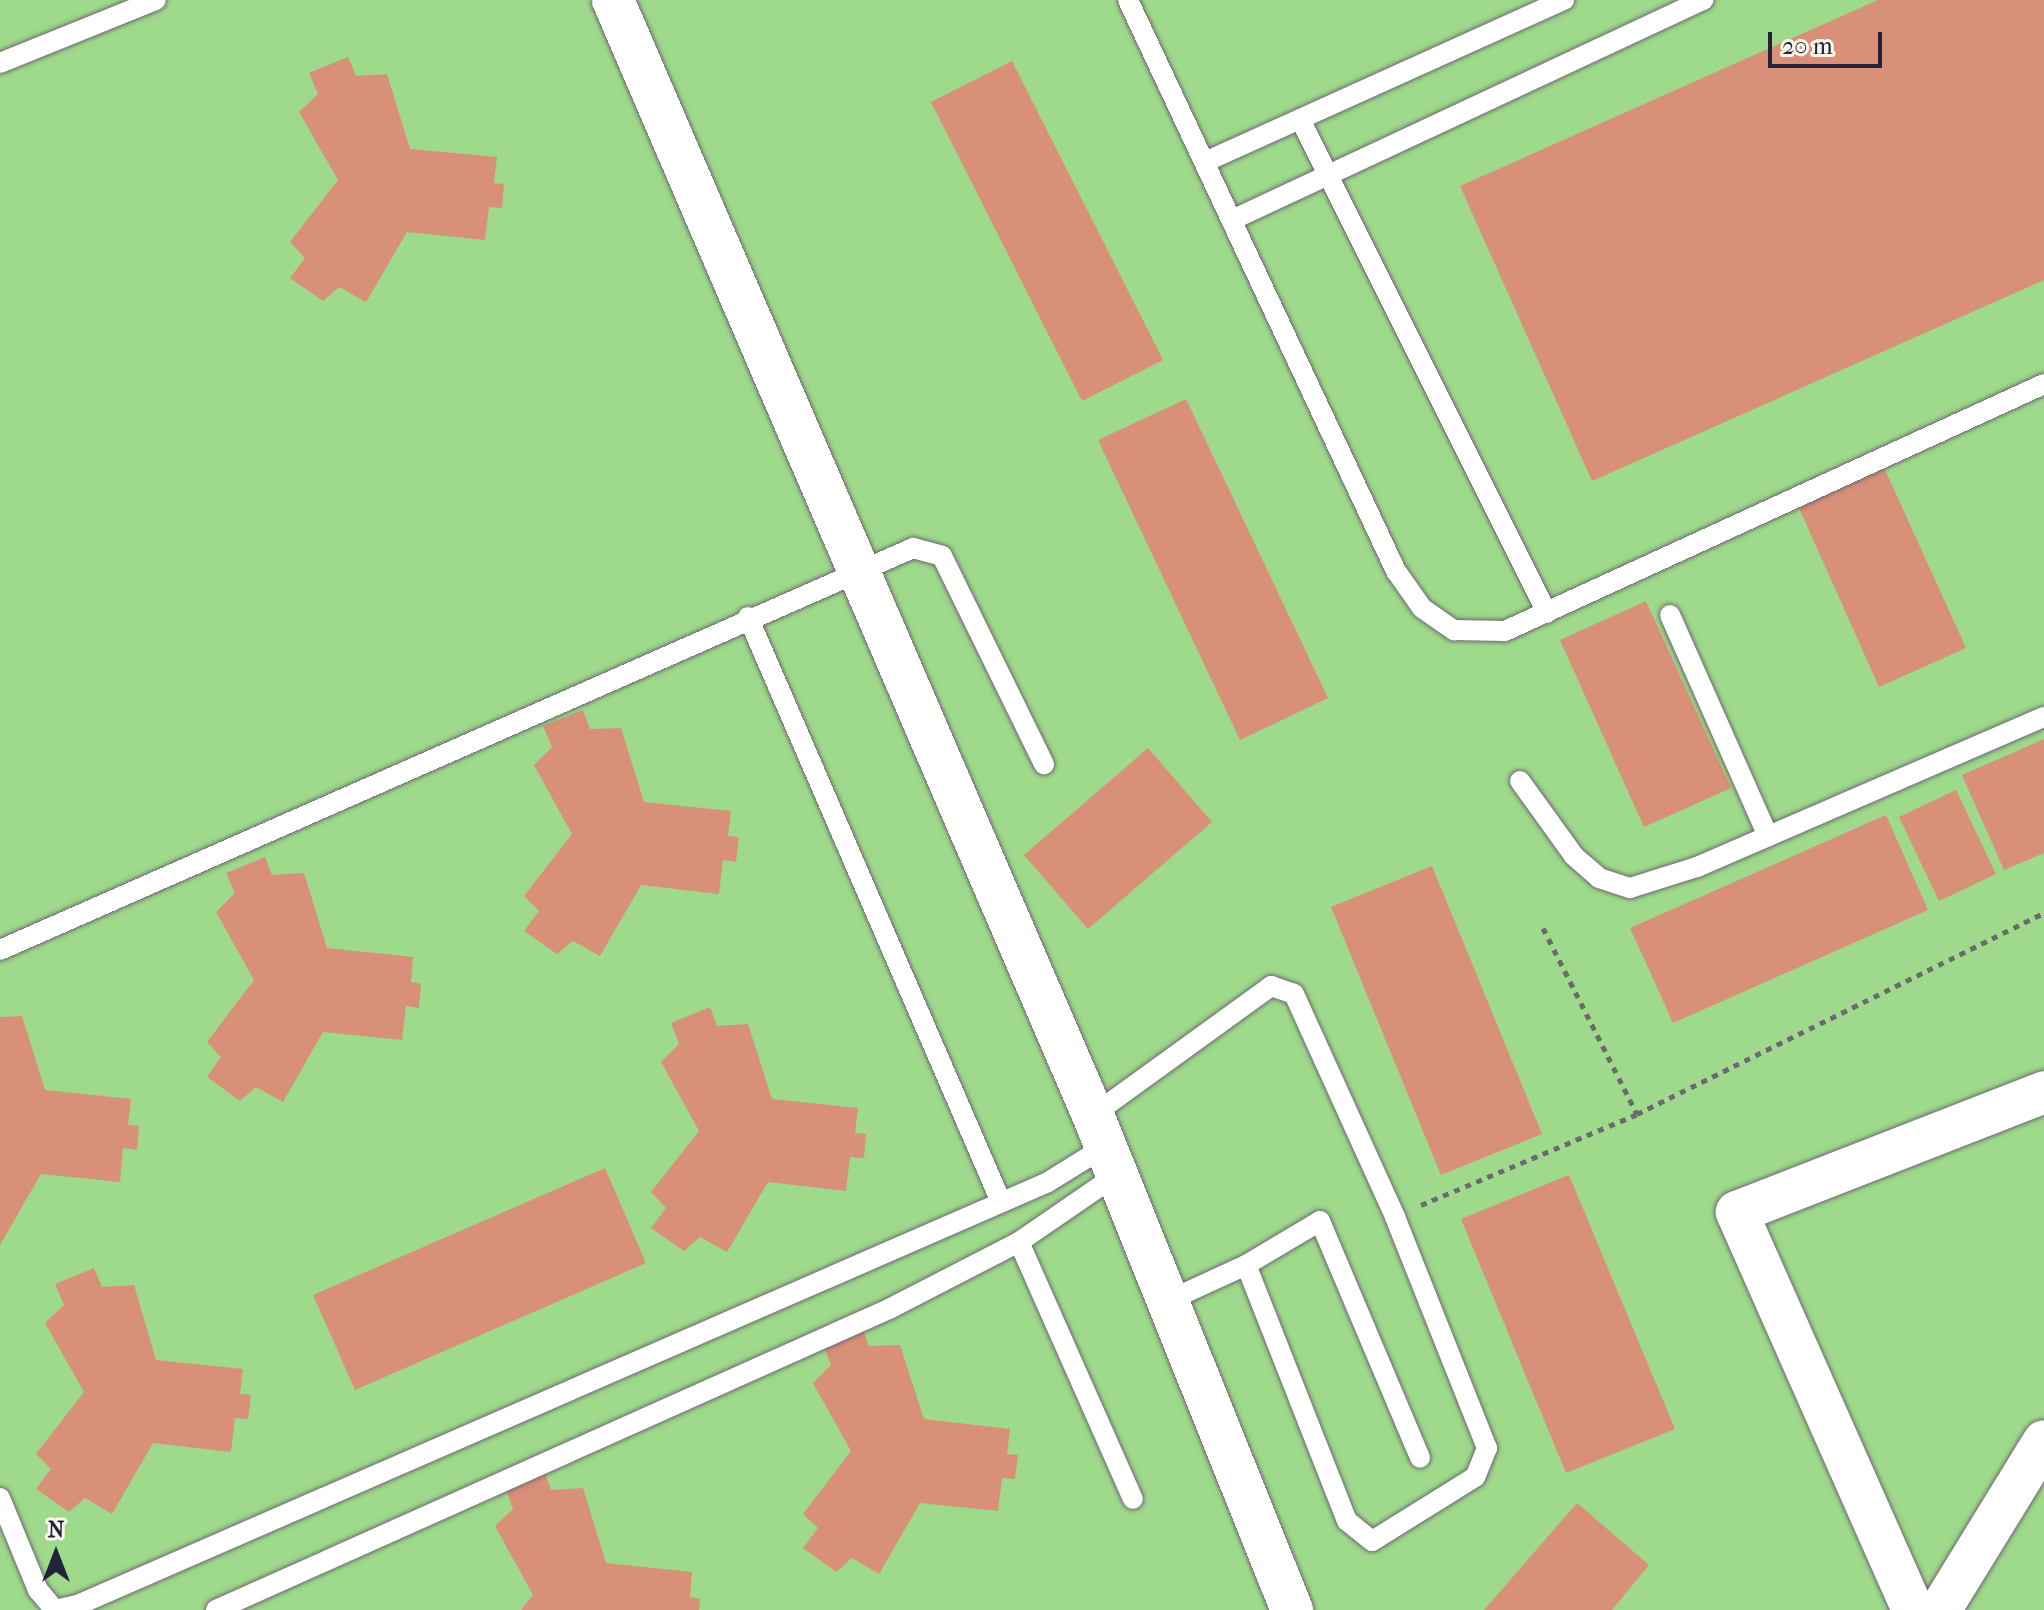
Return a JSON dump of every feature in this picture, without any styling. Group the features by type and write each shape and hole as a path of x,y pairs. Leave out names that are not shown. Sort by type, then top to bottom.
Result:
{"street":[{"path":"613,0 1106,1145 1292,1610"},
{"path":"1913,1610 1737,1212 2044,1092"},
{"path":"1940,1610 2044,1441"}],"lane":[{"path":"0,63 156,0"},
{"path":"1128,0 1207,161 1396,571 1422,608 1454,630 1505,631 1777,502 2044,384"},
{"path":"1207,161 1564,0"},
{"path":"1234,219 1703,0"},
{"path":"1300,119 1547,613"},
{"path":"0,950 748,617 913,548 942,556 1044,764"},
{"path":"1670,615 1768,836"},
{"path":"748,617 1001,1202"},
{"path":"1520,781 1574,856 1599,878 1630,888 1768,836 2044,717"},
{"path":"216,1610 862,1321 1019,1242 1106,1145 1271,986 1294,994 1310,1019 1395,1217 1487,1448 1475,1477 1372,1541 1347,1521 1246,1265"},
{"path":"0,1498 38,1590 55,1610 80,1604 1073,1170 1106,1145"},
{"path":"1170,1300 1246,1265 1320,1221 1420,1458"},
{"path":"1019,1242 1133,1499"}],"path":[{"path":"1395,1217 1637,1114 2044,913"},
{"path":"1543,928 1637,1114"}],"green space":[{"path":"0,0 2044,0 2044,1610 0,1610"}],"building":[{"path":"1878,0 2044,0 2044,280 1592,481 1460,186"},
{"path":"348,57 356,76 387,74 410,149 497,157 494,183 504,184 502,208 489,207 485,240 407,232 366,302 339,287 323,301 290,278 305,258 290,242 338,180 299,112 318,94 309,73"},
{"path":"1012,61 1163,360 1082,401 931,102"},
{"path":"1186,399 1328,698 1240,740 1098,440"},
{"path":"1881,461 1966,648 1879,687 1795,499"},
{"path":"1646,601 1731,788 1644,827 1560,640"},
{"path":"583,710 590,729 621,728 644,802 731,811 728,836 739,837 736,862 723,860 719,894 641,885 600,956 573,941 557,954 524,931 539,911 524,896 572,834 534,765 552,747 543,726"},
{"path":"2044,739 2044,853 2004,870 1962,775"},
{"path":"1148,748 1212,822 1088,929 1024,855"},
{"path":"1956,790 1996,874 1939,901 1899,817"},
{"path":"1886,815 1928,910 1673,1023 1630,928"},
{"path":"265,857 272,875 304,873 327,948 413,957 411,982 421,984 419,1008 406,1006 402,1040 323,1032 283,1102 256,1087 240,1101 207,1077 221,1057 207,1042 254,980 216,912 235,893 226,873"},
{"path":"1432,866 1542,1134 1441,1175 1331,907"},
{"path":"710,1007 717,1026 748,1024 772,1099 858,1108 855,1133 866,1134 864,1158 850,1157 846,1191 768,1182 727,1252 700,1237 684,1251 651,1228 666,1208 651,1192 699,1131 661,1062 679,1044 671,1023"},
{"path":"22,1016 45,1090 131,1099 128,1125 139,1126 137,1150 123,1148 120,1182 41,1174 0,1245 0,1017"},
{"path":"605,1168 646,1263 355,1390 313,1295"},
{"path":"1569,1175 1675,1429 1566,1473 1461,1219"},
{"path":"94,1268 102,1287 134,1285 156,1360 243,1369 240,1394 251,1395 248,1419 235,1418 231,1452 153,1443 112,1514 85,1498 69,1512 36,1489 51,1469 36,1454 84,1392 45,1323 64,1305 55,1284"},
{"path":"862,1328 869,1346 900,1345 924,1419 1010,1429 1007,1454 1018,1455 1015,1479 1002,1478 998,1511 920,1503 879,1574 852,1558 836,1572 803,1548 818,1528 803,1514 851,1451 813,1383 831,1365 823,1344"},
{"path":"544,1471 551,1490 583,1488 606,1563 692,1572 690,1597 700,1599 699,1610 521,1610 533,1595 495,1526 513,1509 505,1487"},
{"path":"1577,1503 1649,1565 1612,1610 1484,1610"}]}
